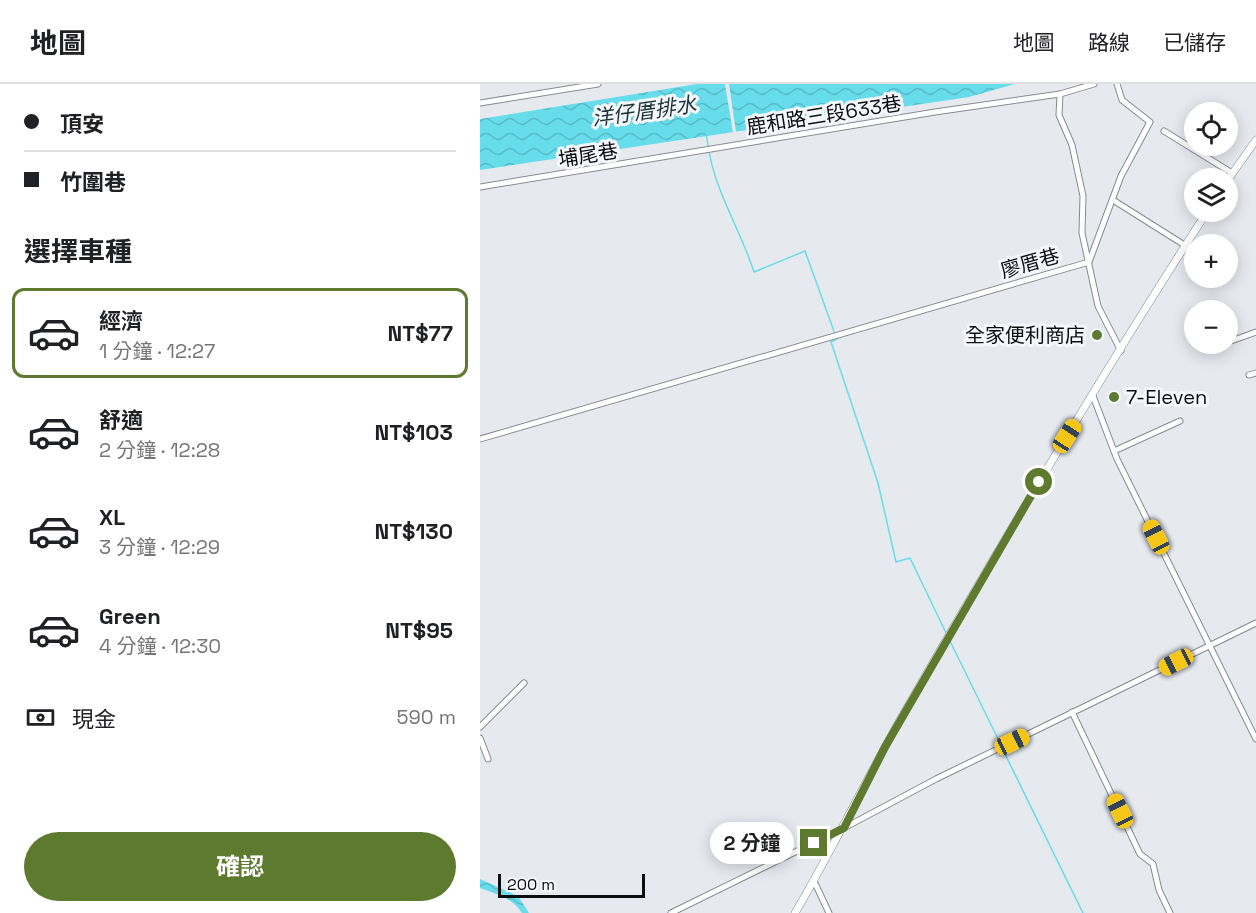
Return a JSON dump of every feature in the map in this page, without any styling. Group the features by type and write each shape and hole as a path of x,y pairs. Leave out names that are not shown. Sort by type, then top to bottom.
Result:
{"main road":[{"path":"1236,168 1256,140"},
{"path":"795,913 844,828 875,764 1011,526 1184,249"}],"street":[{"path":"480,103 598,84"},
{"name":"鹿和路三段633巷","path":"700,151 1060,94 1094,84"},
{"path":"1089,261 1125,168 1150,122 1122,100 1117,84"},
{"path":"1060,94 1059,115 1072,145 1083,196 1082,232 1098,306 1121,351"},
{"path":"1164,131 1224,168"},
{"name":"埔尾巷","path":"480,187 700,151"},
{"path":"1113,200 1184,245"},
{"name":"廖厝巷","path":"480,439 1089,261"},
{"path":"1238,338 1256,332"},
{"path":"1249,375 1256,373"},
{"path":"1093,396 1114,451 1256,739"},
{"path":"1114,451 1180,422"},
{"path":"670,913 844,828 915,789 1256,623"},
{"path":"480,727 524,683"},
{"path":"1072,712 1140,854 1153,864 1159,890 1170,913"},
{"path":"480,738 488,759"},
{"path":"814,881 829,913"}],"water":[{"name":"洋仔厝排水","path":"697,84 1015,84 969,97 480,170 480,119"},
{"path":"480,879 518,896 529,913 522,913 509,900 480,888"}],"pier":[{"path":"725,84 729,84 736,132 733,133"}],"waterway":[{"path":"706,133 708,146"},
{"path":"709,151 717,182 754,272 805,251 835,334"},
{"path":"837,339 831,342 878,483 896,562 910,558 947,635"},
{"path":"949,639 1001,745"},
{"path":"1003,750 1083,913"}],"place":[{"name":"全家便利商店","path":"1097,335"},
{"name":"7-Eleven","path":"1114,397"}],"route":[{"path":"814,843 844,828 875,764 1039,482"}]}
